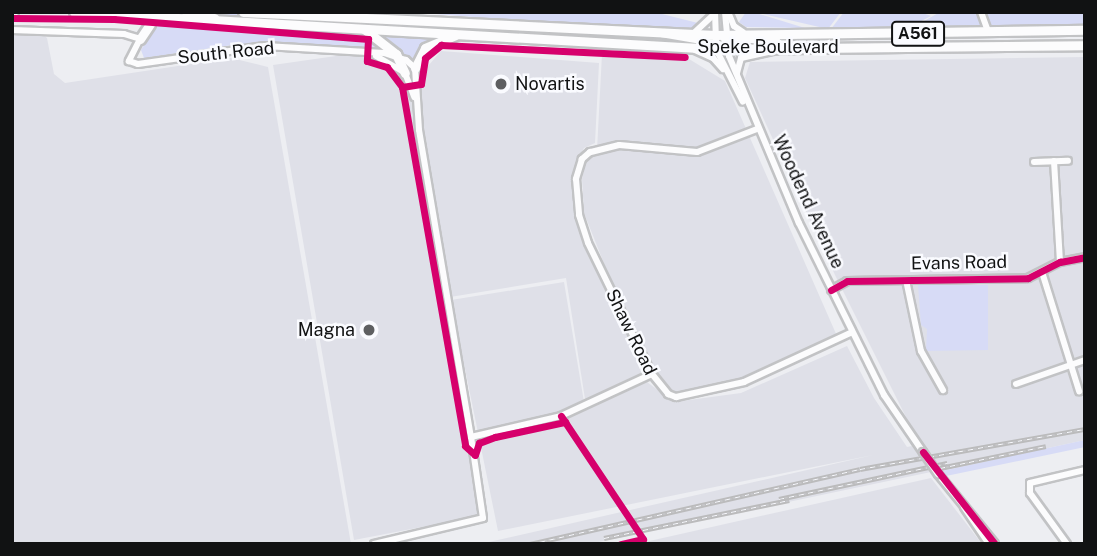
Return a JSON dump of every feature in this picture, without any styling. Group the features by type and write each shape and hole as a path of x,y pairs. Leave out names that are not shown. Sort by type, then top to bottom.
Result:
{"highway":[{"name":"Speke Boulevard","path":"74,12 684,47 751,35 1085,30"},
{"name":"A561","path":"186,12 226,22"},
{"name":"Speke Boulevard","path":"243,12 690,34 716,42"},
{"path":"394,12 430,21"},
{"path":"140,39 150,24"},
{"path":"363,28 396,54 405,73"},
{"path":"988,31 988,46"},
{"path":"415,68 425,48 460,33"},
{"name":"Speke Boulevard","path":"727,41 786,48 1085,45"}],"street":[{"path":"690,34 710,22 715,12"},
{"path":"715,12 716,42"},
{"path":"727,12 737,30 751,35"},
{"name":"Woodend Avenue","path":"727,12 727,41 736,82"},
{"path":"981,12 988,31"},
{"path":"12,30 79,29 140,39"},
{"name":"A561","path":"653,32 660,37 716,42"},
{"name":"South Road","path":"140,39 129,61 143,64 265,46 396,54"},
{"name":"Woodend Avenue","path":"716,42 850,333 884,395 938,474 995,544"},
{"path":"684,47 713,58 736,82"},
{"path":"736,82 741,58 786,48"},
{"name":"South Road","path":"367,53 382,57 405,73"},
{"path":"374,544 483,518 415,98 415,68 396,54"},
{"path":"405,73 415,98"},
{"name":"Shaw Road","path":"757,129 703,152 605,146 582,159 576,196 588,243 659,388 676,397 744,382 850,333"},
{"path":"1054,161 1060,262"},
{"path":"1034,162 1068,161"},
{"name":"Evans Road","path":"831,290 847,281 1028,278 1060,262 1085,257"},
{"path":"1042,272 1073,364 1079,391"},
{"path":"906,280 921,351 943,390"},
{"path":"1016,384 1085,360"},
{"path":"471,437 561,416 652,374"},
{"path":"1066,544 1030,494 1030,483 1085,470"},
{"name":"Woodend Avenue","path":"962,502 989,544"}],"shaded area":[{"path":"213,12 579,33 707,43 238,17"},
{"path":"411,12 654,12 702,24 692,28 558,24"},
{"path":"746,12 805,28 746,27 739,22"},
{"path":"755,12 841,12 828,29"},
{"path":"844,12 920,12 931,16 908,28 831,29"},
{"path":"940,12 976,12 981,26 912,28"},
{"path":"983,12 1085,12 1085,26 991,25"},
{"path":"157,23 367,41 366,49 239,44 144,58 141,50"},
{"path":"273,28 358,32 374,37 392,51 370,49 370,37"},
{"path":"368,31 437,37 415,62"},
{"path":"12,34 42,34 47,38 54,74 65,83 231,58 268,67 351,544 12,544"},
{"path":"441,51 599,63 595,143 584,148 578,160 575,201 581,234 646,373 585,399 566,278 444,298 480,512 474,517 354,540 273,65 350,54 380,60 400,76 422,73"},
{"path":"602,54 689,59 725,81 837,336 742,380 677,400 651,382 584,213 582,179 586,161 597,150"},
{"path":"1085,57 1085,440 942,471 909,423 835,275 745,78 750,62"},
{"path":"564,282 585,408 647,382 674,402 741,393 847,346 874,398 907,447 912,446 931,472 589,544 480,544 873,455 498,531 451,300"},
{"path":"918,285 988,285 988,350 926,351 927,329 921,325"},
{"path":"1085,440 1085,447 946,476 942,471"},
{"path":"931,478 982,544 642,544 645,542"}],"railway":[{"path":"530,544 860,469 1085,429"},
{"path":"940,468 1046,446"},
{"path":"779,499 947,463"},
{"path":"604,538 789,500"}],"cycle path":[{"path":"12,18 114,19 368,39 367,61 387,67 402,87 465,446 475,455 479,443 495,437 565,422"},
{"path":"402,87 421,84 425,58 441,45 685,57"},
{"path":"831,290 847,281 1028,278 1060,262 1085,257"},
{"path":"561,416 643,539 621,544"},
{"path":"923,452 995,544"}],"place":[{"name":"Novartis","path":"501,84"},
{"name":"Magna","path":"369,330"}]}
